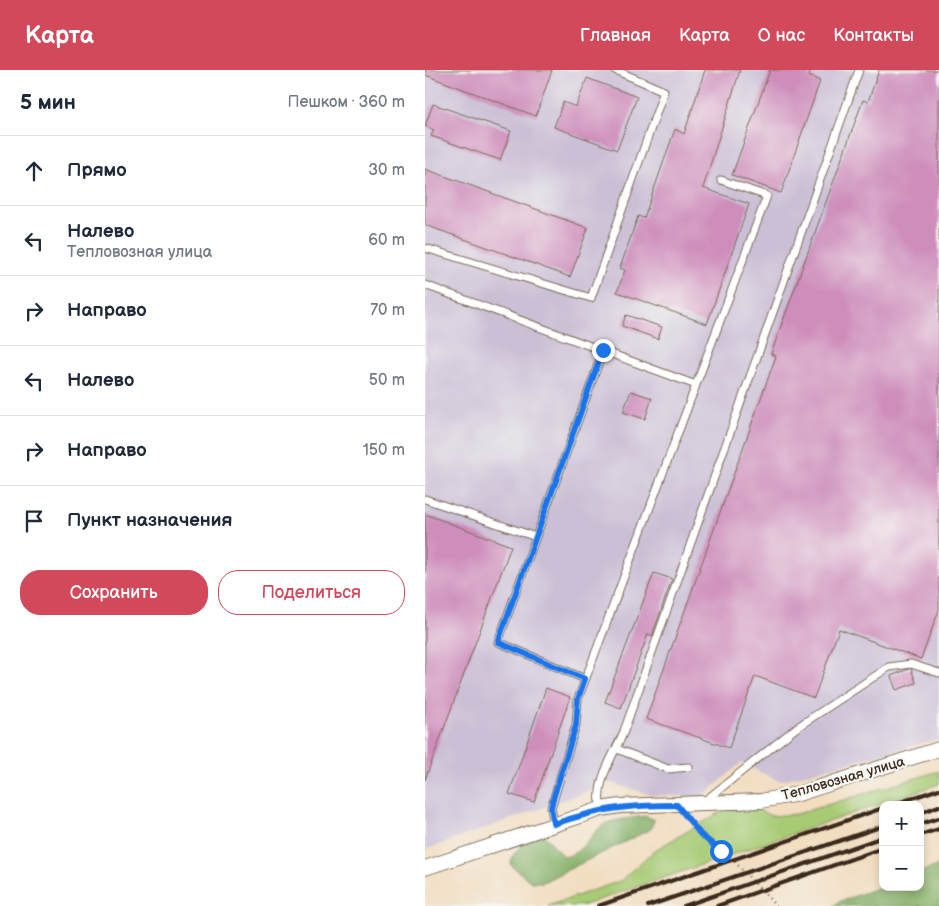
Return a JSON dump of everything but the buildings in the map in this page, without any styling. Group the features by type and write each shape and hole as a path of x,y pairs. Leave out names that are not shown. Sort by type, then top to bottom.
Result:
{"street":[{"name":"Тепловозная улица","path":"425,868 601,809 620,806 761,801 798,794 939,749"}],"lane":[{"path":"425,248 591,298 664,91 615,70"},
{"path":"601,809 599,790 617,749 859,70"},
{"path":"554,824 551,808 576,725 578,699 767,196 721,180"},
{"path":"425,285 696,385"},
{"path":"585,679 498,642 603,350"},
{"path":"425,498 536,537"},
{"path":"701,804 750,767 796,728 889,667 911,664 939,672"},
{"path":"617,749 668,768 689,767"}],"path":[{"path":"677,805 701,835 732,860 776,906"}],"shaded area":[{"path":"425,70 939,70 939,739 779,781 741,763 702,797 653,795 611,783 425,850"}],"green space":[{"path":"939,771 939,784 889,801 879,801 879,804 581,906 548,906 620,881 655,850 726,809 750,806 771,816 797,814"},
{"path":"646,816 654,820 651,829 543,882 531,882 511,865 517,850 542,835 550,840 565,857 572,855 582,847 606,823"},
{"path":"939,865 939,906 833,906 838,902 879,887 879,891 924,891 924,871"}],"railway":[{"path":"904,801 939,789"},
{"path":"924,812 939,806"},
{"path":"598,906 879,809"},
{"path":"924,823 939,818"},
{"path":"648,906 879,827"},
{"path":"924,834 939,829"},
{"path":"684,906 879,838"},
{"path":"717,906 879,849"}],"route":[{"path":"603,350 498,642 585,679 578,699 576,725 551,808 554,824 601,809 620,806 677,805 701,835 721,851"}]}
